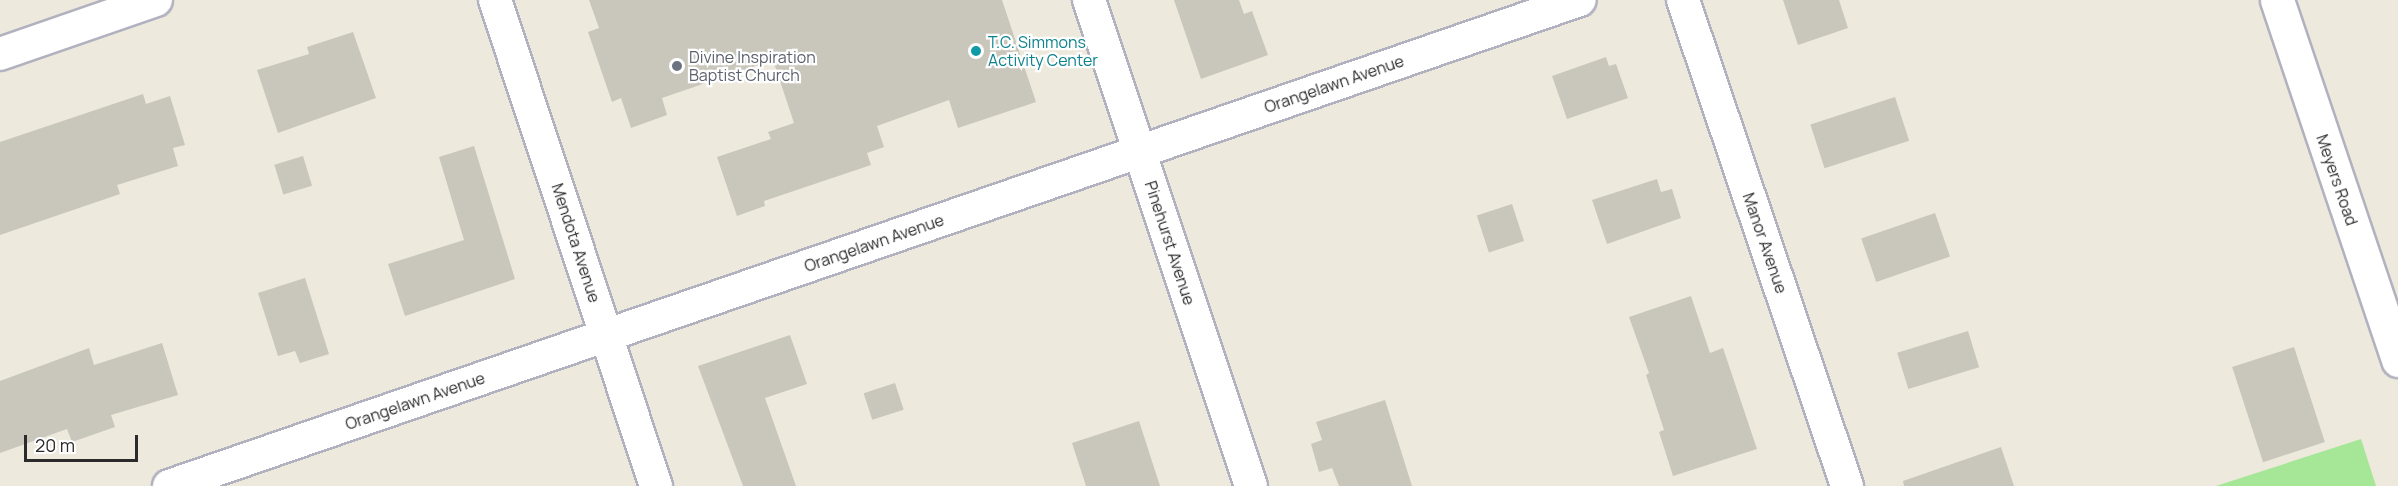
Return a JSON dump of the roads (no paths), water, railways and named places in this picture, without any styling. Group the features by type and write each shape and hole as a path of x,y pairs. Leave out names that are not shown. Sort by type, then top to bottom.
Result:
{"street":[{"path":"0,54 156,0"},
{"name":"Mendota Avenue","path":"495,0 656,486"},
{"name":"Pinehurst Avenue","path":"1089,0 1251,486"},
{"name":"Orangelawn Avenue","path":"169,486 1580,0"},
{"name":"Manor Avenue","path":"1683,0 1847,486"},
{"name":"Meyers Road","path":"2277,0 2398,360"}],"place":[{"name":"T.C. Simmons Activity Center","path":"976,51"},
{"name":"Divine Inspiration Baptist Church","path":"677,66"}]}
